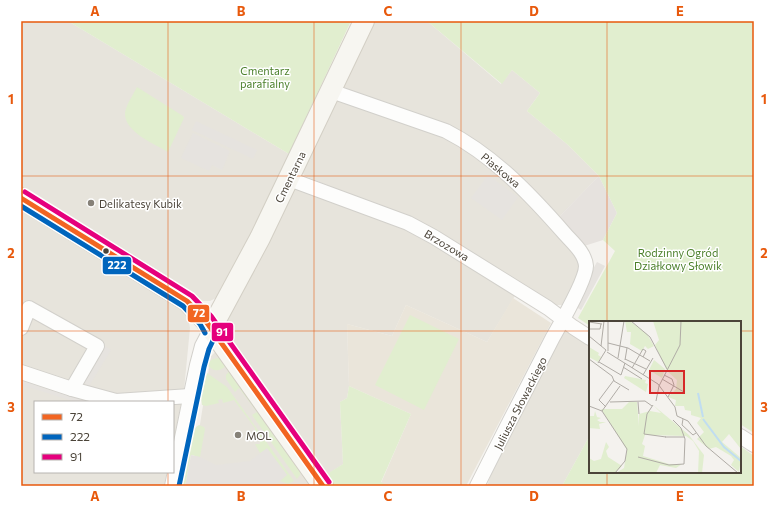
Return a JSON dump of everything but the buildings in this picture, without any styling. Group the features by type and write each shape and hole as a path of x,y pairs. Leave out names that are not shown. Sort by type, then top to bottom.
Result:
{"street":[{"name":"Cmentarna","path":"211,329 260,238 364,21"},
{"name":"Piaskowa","path":"331,91 446,131 480,152 516,181 539,204 584,257 586,269 584,277 563,319"},
{"name":"Brzozowa","path":"289,179 408,223 434,237 548,308 589,337"},
{"path":"21,198 187,300 211,329 324,486"},
{"path":"21,328 29,308 97,346 72,389"},
{"name":"Juliusza Słowackiego","path":"477,486 563,319"},
{"path":"172,486 190,396 202,346 211,329"},
{"path":"21,372 72,389 116,401 190,396"},
{"path":"741,437 754,445"}],"shaded area":[{"path":"21,21 68,21 289,154 280,178 216,298 210,301 203,301 21,189"},
{"path":"372,21 427,21 501,84 512,70 540,93 527,111 568,145 599,176 558,218 486,150 346,90 342,83"},
{"path":"338,99 446,138 461,145 514,186 581,260 581,270 562,305 554,305 366,201 305,176 301,172 335,100"},
{"path":"196,121 257,150 253,159 192,130"},
{"path":"193,133 230,151 222,170 212,165 209,171 181,158"},
{"path":"488,175 518,197 502,220 471,198"},
{"path":"599,176 617,213 603,240 581,247 558,218"},
{"path":"293,189 297,189 409,230 516,294 487,342 406,305 392,336 347,324 349,386 347,398 340,402 343,464 325,476 332,486 190,486 211,356 228,340 226,327 228,316"},
{"path":"21,210 183,309 188,316 190,328 184,390 174,440 174,401 34,401 34,473 167,473 164,486 21,486"},
{"path":"597,262 605,266 581,310 573,305"},
{"path":"513,298 551,323 466,486 388,486 381,483 411,414 349,386 347,324 392,336 406,305 487,342"},
{"path":"565,328 589,342 589,437 562,486 487,486 492,471"},
{"path":"103,345 111,350 89,386 81,381"},
{"path":"21,377 88,398 86,401 73,401 21,385"},
{"path":"267,448 287,475 273,486 185,486 191,455 200,457 216,465 250,461"}],"green space":[{"name":"Cmentarz parafialny","path":"68,21 351,21 289,154"},
{"name":"Rodzinny Ogród Działkowy Słowik","path":"427,21 754,21 754,433 741,425 741,321 589,321 589,325 578,318 615,251 603,240 617,213 599,176 568,145 527,111 540,93 512,70 502,84"},
{"path":"137,87 184,118 168,152 141,137 129,126 126,120 125,113 128,103"},
{"path":"410,315 459,339 424,410 375,385"},
{"path":"213,359 222,359 226,366 220,370 213,370 206,364"},
{"path":"230,370 301,467 300,475 297,479 252,415 257,412 239,388 235,392 226,379 226,375"},
{"path":"207,373 227,387 294,481 288,484 280,481 287,475 267,449 260,453 255,444 260,444 260,436 255,435 255,428 234,400 223,403 222,399 218,400 219,403 206,406 202,405 201,397"},
{"path":"349,386 411,414 381,482 388,486 332,486 324,476 343,464 340,402 347,398"},
{"path":"199,425 205,429 200,457 191,455 185,486 181,486 193,432"},
{"path":"589,437 589,473 741,473 741,447 754,456 754,486 562,486"}],"transit line":[{"name":"91","path":"25,192 192,296 211,316 329,482"},
{"name":"72","path":"21,198 187,301 205,320 323,486"},
{"name":"222","path":"21,206 183,306 200,324 205,333"},
{"name":"222","path":"179,486 204,367 209,349 217,332"}],"place":[{"name":"Delikatesy Kubik","path":"91,203"},
{"name":"MOL","path":"238,435"}]}
